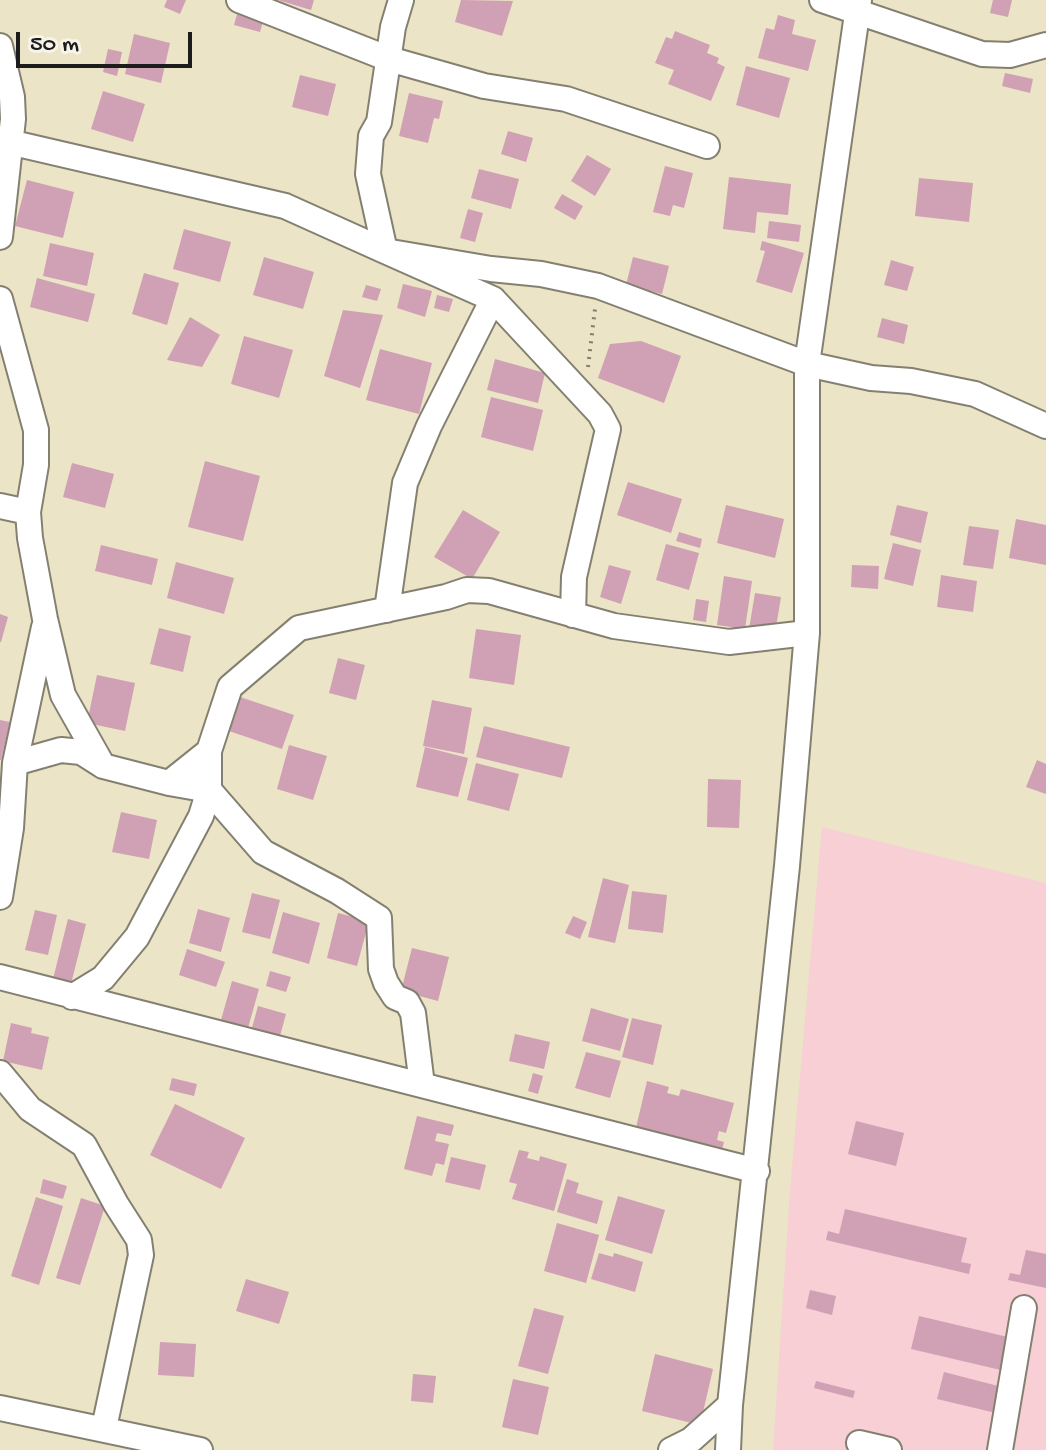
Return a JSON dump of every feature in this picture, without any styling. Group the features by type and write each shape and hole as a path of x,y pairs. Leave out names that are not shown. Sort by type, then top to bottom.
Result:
{"street":[{"path":"239,0 389,59 484,86 566,99 707,146"},
{"path":"385,251 368,174 371,136 379,122 393,27 401,0"},
{"path":"822,0 859,5 982,54 1010,55 1046,45"},
{"path":"728,1450 807,633 807,364 859,5"},
{"path":"0,46 12,97 0,237"},
{"path":"6,141 285,206 493,299 600,414 608,429 574,577 573,615"},
{"path":"385,251 541,274 598,286 807,364 871,378 911,381 975,394 1046,426"},
{"path":"0,299 36,430 36,465 28,512 45,619 63,695 103,766"},
{"path":"387,610 405,483 429,426 493,299"},
{"path":"0,506 28,512"},
{"path":"72,997 103,978 137,937 201,816 209,790 209,751 230,687 299,628 467,590 489,591 614,626 729,642 807,633"},
{"path":"0,897 11,828 15,763 45,619"},
{"path":"15,763 61,750 81,752 103,766 209,790 263,852 337,891 379,918 381,969 395,997 407,1002 413,1013 422,1085"},
{"path":"169,783 209,751"},
{"path":"0,977 757,1171"},
{"path":"0,1073 30,1109 84,1145 139,1240 141,1255 104,1428"},
{"path":"1000,1450 1024,1308"},
{"path":"671,1450 691,1440 730,1405"},
{"path":"0,1408 200,1450"},
{"path":"859,1443 889,1450"}],"path":[{"path":"580,394 588,374 598,286"}],"shaded area":[{"path":"822,827 1046,883 1046,1450 773,1450 790,1190"}],"building":[{"path":"167,0 186,0 180,14 164,7"},
{"path":"278,0 314,0 311,10"},
{"path":"461,0 513,1 502,36 455,22"},
{"path":"993,0 1012,0 1008,17 990,13"},
{"path":"239,7 265,14 260,32 234,25"},
{"path":"778,15 795,20 792,34 816,40 808,71 758,58 766,28 774,30"},
{"path":"675,31 710,45 707,53 719,58 717,63 725,67 711,101 668,84 674,70 655,63 666,37 672,39"},
{"path":"134,34 170,43 161,83 125,74"},
{"path":"108,49 122,52 117,76 103,72"},
{"path":"746,66 790,78 779,118 736,105"},
{"path":"1005,73 1033,79 1030,93 1002,86"},
{"path":"300,75 336,84 328,116 292,107"},
{"path":"103,91 145,104 133,142 91,129"},
{"path":"409,93 443,101 439,119 434,118 428,143 399,136"},
{"path":"508,131 533,138 526,162 501,154"},
{"path":"587,155 611,169 595,196 571,181"},
{"path":"665,166 693,173 684,208 673,205 670,216 653,212"},
{"path":"479,169 519,179 511,209 471,198"},
{"path":"729,177 791,184 788,215 757,212 755,233 723,229"},
{"path":"919,178 973,183 969,222 915,216"},
{"path":"27,180 74,192 63,238 15,226"},
{"path":"562,194 583,206 575,220 554,208"},
{"path":"468,209 483,213 475,242 460,238"},
{"path":"769,221 801,225 799,242 767,238"},
{"path":"184,229 231,242 220,282 173,269"},
{"path":"762,241 804,253 792,293 756,282 765,251 760,250"},
{"path":"50,243 94,253 87,286 43,276"},
{"path":"264,257 314,272 303,309 253,295"},
{"path":"633,257 669,266 662,294 626,285"},
{"path":"891,260 914,267 907,291 884,285"},
{"path":"144,273 179,283 167,325 132,314"},
{"path":"37,278 95,294 88,322 30,307"},
{"path":"403,284 432,291 425,317 397,308"},
{"path":"366,285 381,289 377,301 362,297"},
{"path":"437,295 453,299 449,312 434,308"},
{"path":"343,310 383,315 360,388 324,376"},
{"path":"190,317 220,335 202,367 167,360"},
{"path":"882,318 908,325 904,344 877,337"},
{"path":"244,336 293,350 279,398 231,384"},
{"path":"641,341 681,356 664,403 598,378 610,344"},
{"path":"380,349 432,363 419,414 366,400"},
{"path":"495,359 545,373 538,403 487,390"},
{"path":"491,397 543,410 533,451 481,437"},
{"path":"205,461 260,476 243,541 188,527"},
{"path":"72,463 114,474 105,508 63,497"},
{"path":"628,482 682,499 671,533 617,515"},
{"path":"726,505 784,519 775,558 717,543"},
{"path":"897,505 928,512 921,543 890,535"},
{"path":"463,510 500,532 472,579 434,557"},
{"path":"1016,519 1046,525 1046,565 1009,558"},
{"path":"969,526 999,530 993,569 963,565"},
{"path":"679,532 702,539 700,548 676,541"},
{"path":"893,543 921,550 913,586 884,579"},
{"path":"666,544 699,553 689,590 656,580"},
{"path":"101,545 158,559 152,585 95,571"},
{"path":"176,562 234,578 224,614 167,598"},
{"path":"609,565 631,571 621,604 600,597"},
{"path":"852,565 879,566 878,589 851,587"},
{"path":"941,575 977,581 973,612 937,607"},
{"path":"724,576 752,581 745,629 717,625"},
{"path":"755,593 781,597 775,633 749,629"},
{"path":"696,599 709,601 706,622 693,620"},
{"path":"0,614 8,617 1,642 0,642"},
{"path":"159,628 191,636 183,672 150,664"},
{"path":"476,629 521,635 514,685 469,678"},
{"path":"338,658 365,665 356,700 329,693"},
{"path":"97,675 135,683 125,731 87,723"},
{"path":"234,695 294,715 282,749 223,729"},
{"path":"432,700 472,708 464,754 423,746"},
{"path":"0,720 10,722 1,760 0,760"},
{"path":"484,726 570,747 562,778 476,757"},
{"path":"289,745 327,756 313,800 277,789"},
{"path":"425,747 468,758 458,797 416,787"},
{"path":"1037,760 1046,764 1046,794 1026,787"},
{"path":"476,763 519,774 509,811 467,800"},
{"path":"708,779 741,780 739,828 707,827"},
{"path":"121,812 157,820 149,859 112,852"},
{"path":"603,878 629,885 615,943 588,937"},
{"path":"632,891 667,895 663,933 628,929"},
{"path":"252,893 280,900 270,939 242,932"},
{"path":"198,909 230,918 221,952 189,943"},
{"path":"35,910 57,915 48,955 25,950"},
{"path":"283,912 320,923 309,964 272,953"},
{"path":"338,913 369,921 357,966 327,958"},
{"path":"573,916 587,922 580,939 565,933"},
{"path":"68,919 86,924 71,984 53,979"},
{"path":"412,948 449,957 438,1001 401,991"},
{"path":"187,949 225,962 216,987 179,975"},
{"path":"270,971 291,977 286,992 266,986"},
{"path":"232,981 259,989 248,1028 221,1020"},
{"path":"258,1006 286,1014 278,1043 250,1035"},
{"path":"591,1008 629,1019 620,1051 582,1041"},
{"path":"632,1018 662,1025 653,1065 622,1057"},
{"path":"11,1023 32,1028 31,1033 49,1037 42,1070 3,1061"},
{"path":"515,1034 550,1042 544,1069 509,1061"},
{"path":"586,1052 621,1061 610,1098 575,1088"},
{"path":"533,1073 543,1076 538,1094 528,1091"},
{"path":"172,1078 197,1084 194,1096 169,1090"},
{"path":"647,1081 669,1087 667,1093 679,1096 681,1089 734,1103 726,1133 719,1131 717,1140 724,1142 721,1153 635,1132"},
{"path":"175,1104 245,1138 221,1189 150,1155"},
{"path":"417,1116 454,1125 451,1136 437,1133 435,1141 449,1144 444,1165 436,1163 432,1176 404,1169"},
{"path":"856,1121 904,1133 896,1166 848,1154"},
{"path":"519,1150 529,1152 527,1158 539,1161 540,1156 567,1164 554,1211 512,1199 517,1184 509,1182"},
{"path":"451,1157 486,1165 480,1190 445,1182"},
{"path":"43,1179 67,1186 63,1199 40,1193"},
{"path":"567,1179 579,1183 576,1193 603,1201 597,1224 557,1212"},
{"path":"618,1196 665,1210 652,1254 605,1240"},
{"path":"36,1197 63,1206 39,1285 11,1276"},
{"path":"81,1198 105,1206 80,1285 56,1278"},
{"path":"845,1209 967,1238 961,1262 971,1264 969,1274 826,1240 828,1231 839,1234"},
{"path":"557,1223 599,1235 586,1283 544,1271"},
{"path":"1026,1250 1046,1254 1046,1288 1008,1280 1010,1273 1020,1275"},
{"path":"599,1253 613,1257 614,1253 643,1262 635,1292 591,1279"},
{"path":"246,1279 289,1292 279,1324 236,1311"},
{"path":"810,1290 836,1296 832,1315 806,1308"},
{"path":"534,1308 564,1316 548,1374 518,1366"},
{"path":"919,1316 1012,1338 1005,1371 911,1349"},
{"path":"160,1342 196,1344 194,1377 158,1375"},
{"path":"655,1354 713,1369 700,1425 642,1411"},
{"path":"944,1372 1002,1387 996,1413 937,1399"},
{"path":"413,1374 436,1376 433,1403 411,1401"},
{"path":"513,1379 549,1387 538,1435 502,1427"},
{"path":"816,1381 855,1391 853,1398 814,1388"}]}
